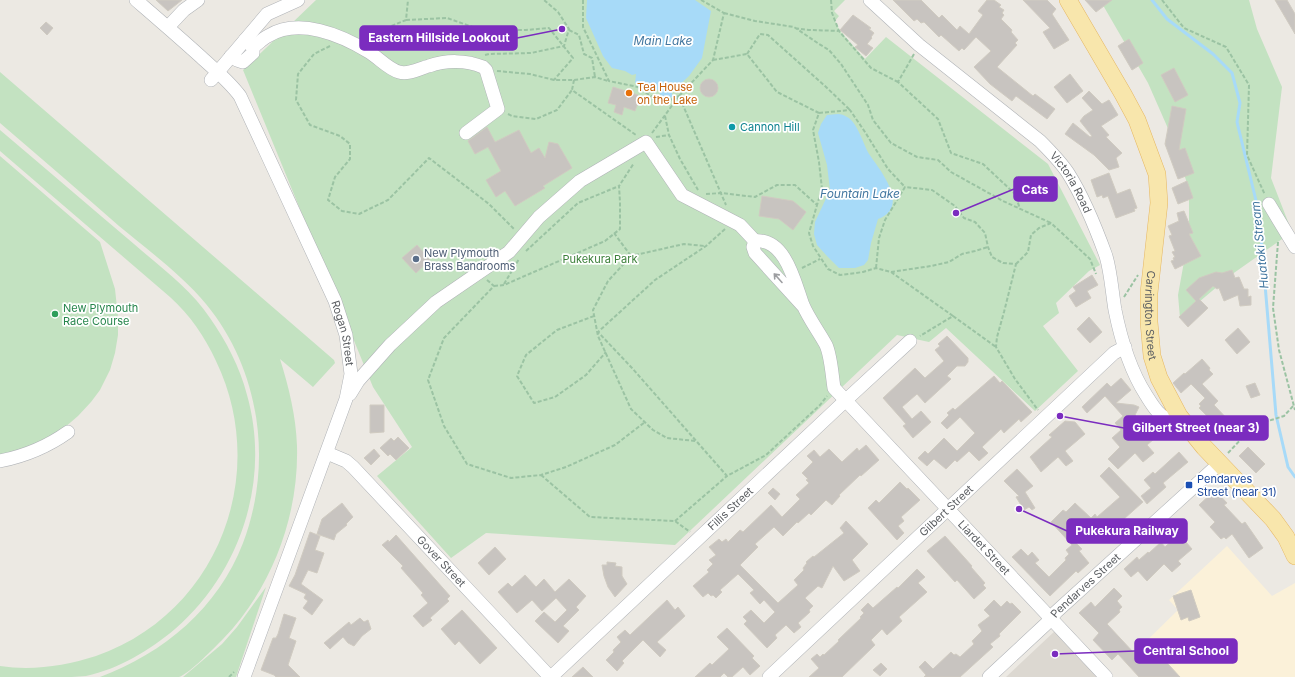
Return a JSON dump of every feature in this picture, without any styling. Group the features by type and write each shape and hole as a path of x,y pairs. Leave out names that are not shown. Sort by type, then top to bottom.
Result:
{"main road":[{"name":"Carrington Street","path":"1068,0 1123,94 1136,120 1157,174 1159,203 1149,293 1150,344 1155,366 1179,416 1204,447 1273,519 1286,537 1295,556"}],"street":[{"name":"Rogan Street","path":"136,0 168,27 223,65 234,89 245,106 296,219 336,302 346,335 351,374 346,399 244,677"},
{"path":"168,27 184,10 198,0"},
{"path":"249,44 267,14 298,0"},
{"name":"Victoria Road","path":"870,0 919,45 1040,141 1056,157 1068,173 1088,214 1106,257 1116,311 1125,347 1132,367 1140,384 1157,411 1165,419 1171,420 1179,416"},
{"path":"223,65 249,44 278,31 300,27 345,38 400,72 407,73 444,62 463,62 479,65 486,70 498,109 466,133"},
{"path":"346,399 358,381 390,345 436,302 509,252 539,217 580,181 647,140 682,195 733,221 745,229 755,241"},
{"path":"1269,204 1294,246"},
{"path":"755,241 764,241 777,250 788,263 804,307 826,347 834,388"},
{"path":"755,241 753,247 755,253 804,307"},
{"name":"Fillis Street","path":"550,677 910,342"},
{"name":"Gilbert Street","path":"769,677 1114,353 1125,347"},
{"name":"Liardet Street","path":"834,388 1106,677"},
{"path":"0,461 37,450 68,432"},
{"name":"Gover Street","path":"327,453 346,461 353,467 550,677"},
{"name":"Pendarves Street","path":"989,677 1220,463"}],"path":[{"path":"406,20 408,0"},
{"path":"544,0 558,12 569,30 579,35 584,54 592,58 595,77"},
{"path":"583,0 584,27 609,81"},
{"path":"831,0 832,13 839,31 871,68 898,82 938,118 951,153 983,164 1015,194 1020,209"},
{"path":"1162,0 1184,28 1226,47 1249,85 1247,155 1269,204"},
{"path":"703,1 724,13 755,20 808,31 839,31"},
{"path":"647,140 680,96 713,60 724,13"},
{"path":"522,236 489,204 429,158 388,200 359,214 342,211 328,200 335,177 350,159 350,144 340,136 310,126 296,100 298,74 314,54 345,38 379,31 406,20 447,18 481,30 549,28 573,58 554,80"},
{"path":"794,27 830,50 868,105 873,120 891,143 917,156 938,160 951,172 1003,201 1051,223 1090,259 1096,274"},
{"path":"564,46 569,30"},
{"path":"713,60 747,54 760,34 768,35 850,110 888,169 905,187 932,190 954,206 964,218 975,222 985,233 992,257 1003,263 1016,264"},
{"path":"898,82 919,45"},
{"path":"483,56 490,54 531,53 564,46"},
{"path":"747,54 777,92 819,113 850,110"},
{"path":"486,70 530,74 554,80 574,80 595,77 638,87 662,104 680,96"},
{"path":"498,109 512,116 536,119 557,110 572,90 574,80"},
{"path":"572,90 647,140 669,135"},
{"path":"598,332 655,280 706,246 733,221 680,96"},
{"path":"819,113 813,130 822,189 809,233 813,246 820,259 828,269 840,275 863,272 876,268 891,272 954,316 996,347 1015,379 1045,419"},
{"path":"665,115 669,135 680,159 700,194"},
{"path":"504,285 521,255 578,203 618,186 635,162"},
{"path":"722,193 754,197 777,185 795,185 817,205"},
{"path":"618,186 620,202 620,229 605,241 504,285 494,286 444,338 428,380 444,426 467,464 511,478 541,475 566,467 615,446 645,422"},
{"path":"876,268 879,238 885,220 905,187"},
{"path":"996,347 997,337 1016,264 1028,252 1031,235 1039,228 1051,223"},
{"path":"614,233 631,256"},
{"path":"1278,240 1273,308 1279,350 1295,405 1295,410"},
{"path":"696,441 667,438 653,430 631,409 598,332 593,310 608,280 631,256 684,244 706,246"},
{"path":"891,272 949,262 962,254 988,247"},
{"path":"792,273 820,259"},
{"path":"480,272 494,286"},
{"path":"1116,311 1138,273"},
{"path":"594,316 557,330 526,355 517,376 534,403 556,397 586,375 606,352"},
{"path":"910,342 954,316"},
{"path":"598,332 632,368 727,476"},
{"path":"675,521 727,476 766,456 820,404 834,388"},
{"path":"1220,463 1246,434 1255,427 1284,416 1295,405"},
{"path":"541,475 590,517 675,521 698,538"}],"shaded area":[{"path":"1227,546 1272,596 1295,583 1295,677 1139,677 1125,662 1178,610 1169,600"},
{"path":"1056,630 1100,677 1006,677"}],"green space":[{"name":"Pukekura Park","path":"316,0 845,0 834,11 839,16 835,21 840,31 865,59 886,37 1048,164 1100,265 1089,271 1056,303 1059,313 1043,326 1078,371 1035,411 946,328 929,342 897,335 675,545 486,533 451,558 377,476 412,447 373,387 243,70"},
{"path":"1100,0 1249,0 1257,29 1282,87 1271,178 1292,232 1231,275 1180,318 1178,295 1189,234 1189,193 1187,183 1170,133 1148,83"},
{"path":"0,72 334,360 335,363 313,387 280,359 292,402 297,446 293,499 279,550 256,597 240,619 202,660 179,677 100,677 146,655 167,641 204,608 219,588 232,566 243,543 252,513 258,482 259,450 256,419 250,388 239,358 225,330 206,304 187,283 0,123"},
{"path":"0,130 175,279 194,297 222,336 232,355 244,385 254,427 255,459 252,491 245,522 233,552 217,580 198,606 175,629 155,644 122,664 86,676 0,677 0,666 24,668 48,667 96,656 138,636 174,608 202,574 222,536 234,493 237,449 232,405 212,352 202,335 184,311 170,297 0,151"},
{"name":"New Plymouth Race Course","path":"0,156 100,242 115,289 118,335 110,370 100,390 78,416 64,428 31,447 0,455"},
{"path":"266,587 236,677 183,677 222,644 237,627"}],"water":[{"name":"Main Lake","path":"587,0 695,0 711,11 702,58 689,76 672,92 672,97 662,100 659,90 635,83 636,74 632,75 625,71 612,68 603,56 586,18"},
{"name":"Fountain Lake","path":"838,114 846,116 854,123 869,154 885,178 893,197 892,206 888,213 878,219 868,260 864,265 855,268 839,268 817,245 814,234 815,222 830,190 827,165 818,133 821,124 827,115"}],"building":[{"path":"156,0 182,0 168,11"},
{"path":"893,0 921,0 939,18 942,15 957,30 960,26 969,34 983,15 978,11 987,0 994,0 1001,5 999,7 1004,10 1002,13 1004,15 1001,19 1012,30 1011,32 1018,40 1015,43 1017,45 997,67 1033,96 1035,94 1055,109 1047,119 1016,96 1012,101 990,84 974,67 991,51 976,37 964,50 962,48 959,51 941,35 939,37 924,22 921,23 917,19 914,21"},
{"path":"1023,0 1047,0 1056,9 1052,14 1069,40 1054,49 1043,32 1050,28"},
{"path":"1085,0 1112,0 1096,12"},
{"path":"1275,0 1287,0 1295,14 1295,34"},
{"path":"853,15 871,28 869,29 874,33 867,44 873,48 866,56 855,47 858,45 840,30"},
{"path":"46,22 53,28 47,35 40,28"},
{"path":"1129,39 1143,63 1132,70 1118,46"},
{"path":"1174,68 1188,95 1175,102 1161,75"},
{"path":"1070,74 1083,91 1067,103 1054,87"},
{"path":"709,79 715,82 718,88 715,94 709,97 703,94 700,88 703,82"},
{"path":"613,87 638,95 637,99 639,100 635,111 624,107 622,115 614,112 616,105 608,103"},
{"path":"1089,91 1102,104 1109,100 1118,115 1101,126 1109,135 1106,137 1122,153 1116,158 1119,167 1109,170 1094,155 1065,134 1073,123 1090,137 1092,136 1080,121 1084,116 1093,110 1082,98"},
{"path":"1172,106 1186,109 1179,150 1185,148 1194,173 1178,179 1165,144"},
{"path":"487,127 495,142 519,130 531,153 539,148 545,158 549,142 558,144 572,168 543,186 545,188 515,206 505,191 496,197 486,180 501,171 488,147 475,154 468,141"},
{"path":"1109,173 1117,194 1130,189 1137,208 1134,209 1135,211 1116,218 1108,196 1103,198 1102,195 1097,197 1091,180"},
{"path":"1187,181 1193,198 1178,204 1172,188"},
{"path":"762,196 793,201 806,212 793,230 779,219 759,216"},
{"path":"1184,211 1193,233 1189,234 1201,256 1175,269 1171,261 1174,260 1173,258 1175,257 1172,252 1175,251 1169,236 1172,235 1168,226 1179,221 1177,213"},
{"name":"New Plymouth Brass Bandrooms","path":"417,245 430,260 416,273 402,258"},
{"path":"1232,270 1235,278 1239,277 1244,289 1248,289 1248,297 1251,296 1251,305 1240,306 1238,295 1224,301 1219,288 1217,289 1213,286 1199,299 1208,308 1188,327 1179,317 1196,301 1186,290 1199,278 1216,272 1222,273"},
{"path":"1092,275 1098,285 1087,291 1091,298 1076,307 1069,296 1076,291 1073,287"},
{"path":"1089,317 1102,332 1090,343 1077,329"},
{"path":"1238,328 1250,342 1237,354 1225,340"},
{"path":"947,336 968,358 968,362 965,366 957,366 947,376 951,379 925,403 917,394 902,407 912,419 921,411 931,422 913,438 903,426 906,424 883,398 915,368 925,378 944,361 935,350 940,346 938,344"},
{"path":"1202,359 1213,374 1202,384 1218,401 1214,405 1232,424 1221,434 1199,408 1201,406 1199,404 1205,398 1191,384 1181,393 1173,383"},
{"path":"994,376 1000,383 1002,381 1032,412 1021,422 1019,419 1004,433 1001,429 982,447 988,453 979,461 969,451 957,462 955,460 946,469 934,459 927,466 918,458 925,451 928,454 944,438 957,451 975,433 960,417 947,429 941,423 949,415 947,413 953,408 955,410"},
{"path":"1121,378 1131,390 1116,403 1139,407 1135,415 1146,427 1152,421 1162,432 1147,445 1154,453 1143,462 1135,453 1118,469 1108,459 1120,447 1112,438 1121,430 1115,423 1123,416 1105,396 1087,413 1082,407 1107,383 1111,387"},
{"path":"1255,383 1260,395 1251,398 1246,386"},
{"path":"370,405 384,405 384,432 370,433"},
{"path":"1065,421 1075,422 1085,434 1065,451 1073,461 1066,466 1058,457 1041,472 1030,457 1052,437 1049,435"},
{"path":"398,437 409,448 396,460 390,454 388,456 380,448 391,438 394,441"},
{"path":"866,445 879,460 861,476 860,475 839,495 840,496 832,505 826,500 811,515 809,513 798,523 797,522 783,536 774,527 755,544 758,547 740,565 778,603 798,585 794,580 804,570 803,568 807,563 806,562 844,533 840,528 846,521 868,544 852,560 860,571 844,581 833,566 822,588 818,586 805,598 813,606 809,610 810,612 798,623 801,627 794,633 786,625 775,635 777,638 767,648 744,624 747,621 743,617 751,610 764,623 775,612 764,600 760,604 750,593 754,590 738,574 720,590 722,592 716,598 708,593 703,597 693,586 709,572 707,570 713,564 709,560 716,555 709,547 719,539 722,542 726,539 728,542 740,530 743,532 771,505 782,517 800,499 796,495 809,483 806,480 808,479 802,473 813,462 807,456 814,450 820,457 829,449 842,462 857,448 859,451"},
{"path":"1248,447 1265,464 1256,473 1239,456"},
{"path":"374,449 380,456 371,465 364,458"},
{"path":"1179,452 1188,462 1163,483 1166,487 1147,504 1141,496 1151,488 1144,480 1153,472 1155,474"},
{"path":"1109,467 1143,502 1124,519 1127,522 1114,533 1109,527 1099,536 1092,529 1076,543 1082,549 1079,551 1089,563 1078,573 1076,571 1050,596 1012,557 1021,549 1028,556 1032,552 1039,560 1035,563 1049,577 1066,560 1065,558 1069,554 1066,550 1072,545 1051,522 1063,510 1066,512 1075,503 1091,518 1095,514 1097,517 1120,497 1100,476"},
{"path":"1017,469 1033,486 1025,492 1035,508 1032,510 1029,507 1024,510 1016,497 1019,496 1004,481"},
{"path":"900,482 920,500 901,517 904,521 898,526 904,533 897,540 868,508 876,500 879,503"},
{"path":"773,488 780,494 775,500 768,493"},
{"path":"1215,490 1227,503 1224,505 1242,524 1245,522 1263,548 1249,558 1232,534 1226,539 1224,537 1221,539 1210,527 1215,522 1199,505"},
{"path":"342,503 353,517 346,524 347,525 336,534 334,540 317,534 322,519"},
{"path":"310,532 320,536 315,550 324,553 317,573 308,570 301,584 323,600 312,615 303,608 308,601 304,598 306,594 289,586 295,575"},
{"path":"1179,534 1192,549 1178,561 1181,564 1172,572 1164,564 1147,581 1138,571 1131,577 1124,569 1137,557 1139,560 1161,542 1165,547"},
{"path":"396,535 450,596 447,599 449,601 430,618 432,620 423,627 413,616 428,603 421,595 423,593 401,568 403,566 382,545 388,540 389,542"},
{"path":"945,536 985,583 983,585 986,588 974,599 957,580 955,582 927,551"},
{"path":"495,547 506,559 489,575 478,563"},
{"path":"607,562 616,563 615,566 622,567 622,576 627,584 615,597 608,587 604,576 602,565 607,565"},
{"path":"917,569 925,577 918,583 927,592 899,617 902,621 887,635 882,629 871,640 875,645 842,677 809,677 819,668 811,659 817,654 820,657 823,654 824,655 839,641 838,640 861,618 860,617 864,613 861,610 868,603 873,608 897,587 898,588"},
{"path":"525,575 536,587 544,579 555,592 569,579 586,596 576,607 579,610 563,626 569,631 558,643 535,621 544,612 555,622 567,610 556,598 542,611 532,600 517,613 498,592 508,583 512,587"},
{"path":"1114,588 1122,596 1117,601 1122,607 1119,610 1120,612 1107,624 1134,653 1147,641 1180,677 1139,677 1118,654 1112,660 1093,640 1099,633 1079,613 1091,602 1095,607"},
{"path":"1191,590 1200,617 1189,621 1188,617 1181,620 1173,596"},
{"path":"667,600 675,610 678,607 685,616 657,642 666,650 660,657 643,640 622,661 624,663 617,671 606,660 621,642 617,637 625,630 630,635"},
{"path":"994,600 1001,607 1007,601 1010,604 1012,603 1021,612 999,634 1000,636 990,644 993,647 960,677 924,677 926,675 919,667 925,661 933,669 951,652 960,657 974,644 972,641 982,631 978,625 990,616 984,610"},
{"path":"462,610 497,648 480,664 459,641 455,645 441,629"},
{"path":"284,614 296,618 289,638 296,641 288,665 300,677 276,677 261,670 273,638 276,638 278,634"},
{"path":"360,618 364,622 368,620 371,629 362,636 354,646 348,643 343,637 330,649 324,643 349,622 351,625"},
{"path":"727,628 754,656 752,658 760,666 750,675 743,667 732,677 728,677 724,673 720,677 695,677 710,663 712,665 729,649 717,637"},
{"path":"881,663 887,669 880,676 873,670"},
{"path":"583,667 593,677 572,677"}],"waterway":[{"name":"Huatoki Stream","path":"1152,0 1167,19 1213,54 1232,73 1240,103 1237,122 1259,213 1276,415 1288,467 1295,477"}],"place":[{"name":"Eastern Hillside Lookout","path":"562,29"},
{"name":"Tea House on the Lake","path":"629,93"},
{"name":"Cannon Hill","path":"732,127"},
{"name":"Cats","path":"956,213"},
{"name":"New Plymouth Brass Bandrooms","path":"416,259"},
{"name":"New Plymouth Race Course","path":"55,314"},
{"name":"Gilbert Street (near 3)","path":"1060,416"},
{"name":"Pendarves Street (near 31)","path":"1189,485"},
{"name":"Pukekura Railway","path":"1019,509"},
{"name":"Central School","path":"1055,654"}]}
